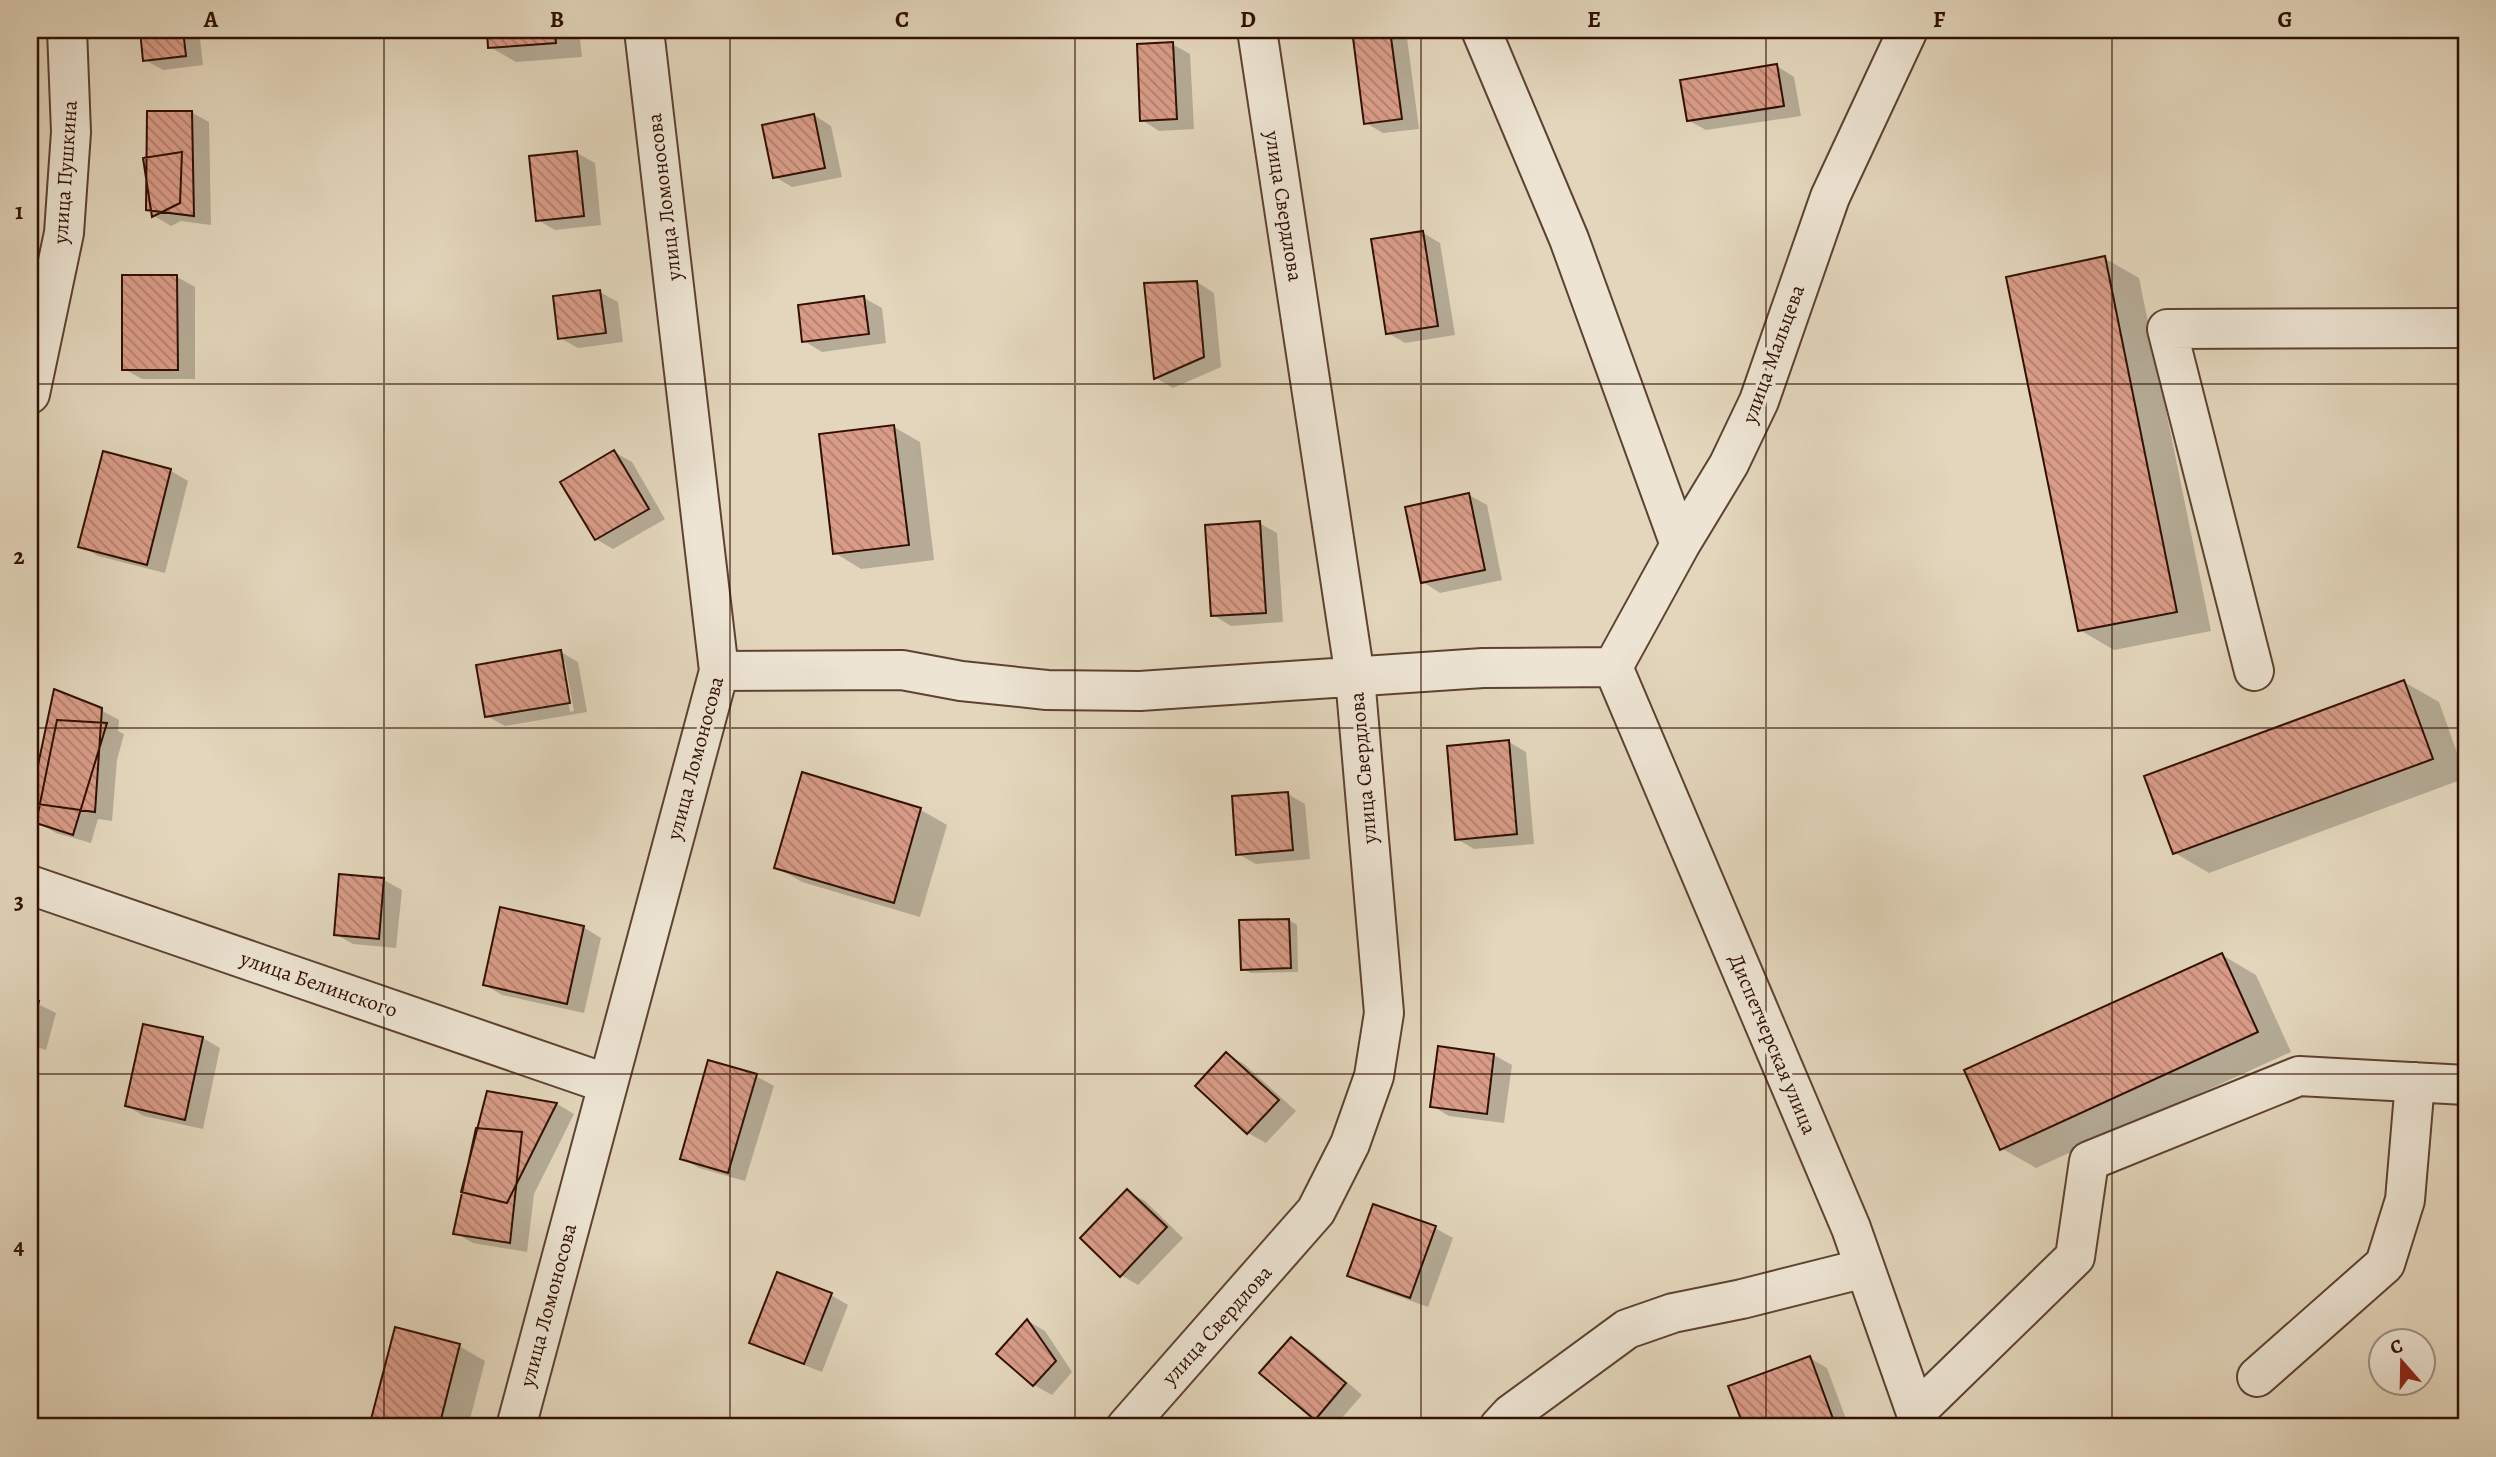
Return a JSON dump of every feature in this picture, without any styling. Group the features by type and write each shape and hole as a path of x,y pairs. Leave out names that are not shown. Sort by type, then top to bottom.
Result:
{"street":[{"name":"улица Пушкина","path":"30,394 64,233 71,132 67,30"},
{"name":"улица Ломоносова","path":"516,1427 719,671 644,30"},
{"name":"улица Свердлова","path":"1126,1427 1316,1211 1350,1144 1374,1076 1384,1013 1355,677 1257,30"},
{"path":"1481,30 1569,239 1681,544"},
{"name":"улица Мальцева","path":"1613,667 1729,464 1759,401 1830,197 1908,30"},
{"path":"2253,671 2167,329 2466,328"},
{"path":"719,671 902,670 961,681 1047,690 1140,691 1483,667 1613,667"},
{"name":"Диспетчерская улица","path":"1613,667 1845,1215 1918,1420"},
{"name":"улица Белинского","path":"30,884 608,1084"},
{"path":"1918,1420 2075,1257 2089,1161 2299,1076 2466,1084"},
{"path":"2257,1377 2385,1264 2405,1200 2415,1082"},
{"path":"1499,1427 1511,1414 1627,1329 1672,1313 1742,1299 1865,1268"}],"building":[{"path":"140,30 183,30 186,56 143,61"},
{"path":"487,30 555,30 556,43 488,48"},
{"path":"1352,30 1390,30 1402,119 1364,124"},
{"path":"1173,42 1177,119 1140,121 1137,44"},
{"path":"1777,64 1784,106 1687,121 1680,80"},
{"path":"147,111 192,111 194,216 146,210"},
{"path":"814,114 825,168 773,178 762,125"},
{"path":"577,151 584,216 536,221 529,156"},
{"path":"182,152 180,203 152,217 143,158"},
{"path":"1423,231 1438,326 1386,334 1371,239"},
{"path":"2105,256 2177,612 2078,631 2006,277"},
{"path":"122,275 177,275 178,370 122,370"},
{"path":"1197,281 1204,357 1154,379 1144,283"},
{"path":"600,290 606,333 558,339 553,296"},
{"path":"864,296 869,334 802,342 798,305"},
{"path":"894,425 909,545 833,554 819,434"},
{"path":"614,450 649,509 595,540 560,482"},
{"path":"103,451 171,469 147,565 78,547"},
{"path":"1469,493 1485,570 1421,583 1405,507"},
{"path":"1260,521 1266,613 1211,616 1205,525"},
{"path":"561,650 570,703 485,717 476,665"},
{"path":"2404,680 2433,759 2173,854 2144,776"},
{"path":"54,689 102,708 95,812 30,803"},
{"path":"57,720 107,723 73,835 36,823"},
{"path":"1509,740 1517,834 1455,840 1447,746"},
{"path":"802,772 921,808 894,903 774,868"},
{"path":"1288,792 1293,850 1236,855 1232,796"},
{"path":"339,874 384,878 379,939 334,935"},
{"path":"500,907 584,926 567,1004 483,985"},
{"path":"1289,919 1291,968 1241,970 1239,920"},
{"path":"2222,953 2258,1032 2000,1150 1964,1070"},
{"path":"30,999 39,1001 30,1035"},
{"path":"143,1024 203,1037 185,1120 125,1106"},
{"path":"1438,1046 1494,1054 1487,1114 1430,1107"},
{"path":"1226,1052 1279,1100 1247,1134 1195,1086"},
{"path":"708,1060 757,1074 728,1173 680,1159"},
{"path":"487,1091 557,1103 507,1203 461,1192"},
{"path":"476,1128 522,1132 510,1243 453,1234"},
{"path":"1127,1189 1167,1227 1120,1277 1080,1238"},
{"path":"1373,1204 1436,1226 1410,1298 1347,1276"},
{"path":"777,1272 832,1293 804,1364 749,1343"},
{"path":"1027,1319 1056,1361 1033,1386 996,1354"},
{"path":"395,1327 460,1344 439,1427 369,1427"},
{"path":"1291,1337 1346,1383 1315,1420 1259,1373"},
{"path":"1810,1356 1836,1427 1744,1427 1728,1386"}]}
